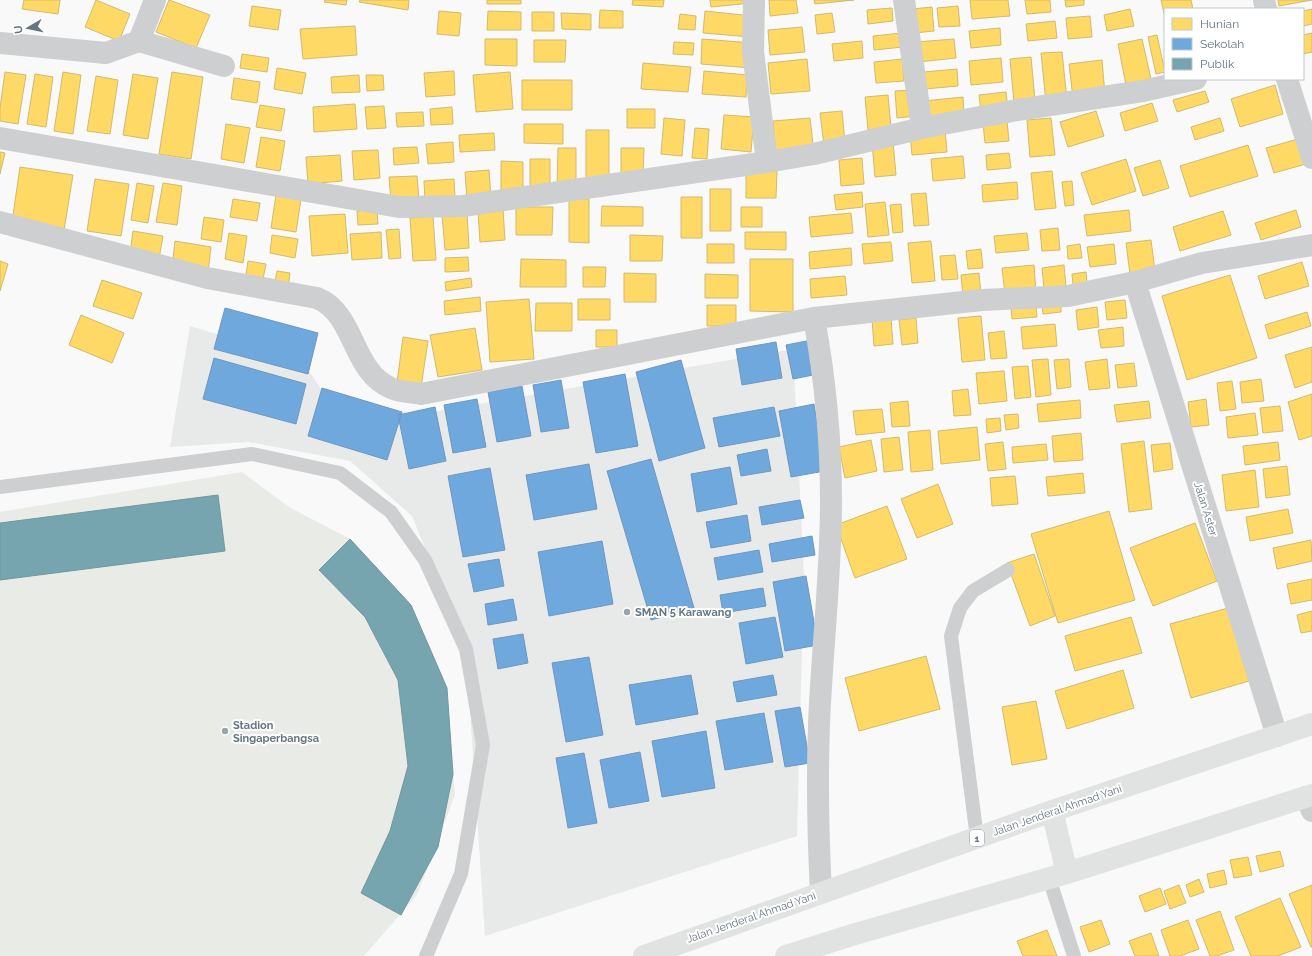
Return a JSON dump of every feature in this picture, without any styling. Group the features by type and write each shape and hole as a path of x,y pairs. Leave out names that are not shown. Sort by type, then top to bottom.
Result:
{"main road":[{"name":"Jalan Jenderal Ahmad Yani","path":"644,956 1052,811 1312,724"},
{"path":"786,956 1310,801"},
{"path":"1052,811 1058,876"}],"street":[{"path":"139,41 155,0"},
{"path":"754,0 753,52 767,162"},
{"path":"904,0 922,128"},
{"path":"0,43 106,53 139,41 224,66"},
{"path":"0,138 399,207 463,206 814,154 922,128 1017,110 1143,91 1192,80"},
{"path":"1287,80 1312,158"},
{"path":"0,222 207,278 317,298 328,302 337,313 369,372 390,388 421,394 814,318 982,300 1068,296 1135,282 1202,263 1312,244"},
{"name":"Jalan Aster","path":"1135,282 1277,736"},
{"path":"814,318 824,373 830,446 831,501 829,574 819,724 817,811 821,893"}],"lane":[{"path":"0,487 252,454 340,473 391,512 426,560 466,650 483,745 461,874 426,956"},
{"path":"977,838 951,636 960,608 973,590 1008,570"},
{"path":"1058,876 1074,956"}],"shaded area":[{"name":"SMAN 5 Karawang","path":"190,326 302,360 335,411 376,422 793,349 804,574 797,836 485,936 466,650 412,516 350,461 248,442 170,447"},
{"name":"Stadion Singaperbangsa","path":"242,472 289,507 350,539 411,605 447,688 455,795 442,829 438,847 429,864 417,895 364,956 0,956 0,512"}],"building: Hunian":[{"path":"24,0 60,0 58,14 22,9"},
{"path":"96,0 130,14 119,41 85,27"},
{"path":"169,0 210,15 196,48 156,32"},
{"path":"325,0 347,0 346,5 324,2"},
{"path":"360,0 409,0 408,10 359,2"},
{"path":"487,0 521,0 521,4 487,4"},
{"path":"633,0 664,0 663,7 632,5"},
{"path":"710,0 750,0 751,3 711,7"},
{"path":"769,0 796,0 798,13 770,16"},
{"path":"814,0 854,0 815,4"},
{"path":"970,0 1008,0 1010,16 972,19"},
{"path":"1025,0 1050,0 1051,12 1027,14"},
{"path":"1065,0 1084,0 1084,5 1066,7"},
{"path":"1161,0 1191,0 1193,8 1164,8 1164,14"},
{"path":"1278,0 1312,0 1279,6"},
{"path":"252,6 281,10 278,30 249,26"},
{"path":"958,6 960,26 939,27 937,8"},
{"path":"932,7 934,31 914,33 912,9"},
{"path":"892,8 893,21 868,24 867,10"},
{"path":"1130,9 1134,26 1107,31 1104,15"},
{"path":"1312,9 1312,24 1304,26 1304,11"},
{"path":"600,10 623,11 623,28 599,28"},
{"path":"439,11 461,13 459,36 437,34"},
{"path":"488,11 521,12 521,30 487,30"},
{"path":"705,11 752,16 750,37 703,33"},
{"path":"532,12 554,12 554,31 532,31"},
{"path":"561,13 591,14 591,30 562,29"},
{"path":"832,13 835,32 817,34 815,15"},
{"path":"680,14 696,16 695,30 678,29"},
{"path":"1090,16 1092,37 1068,39 1066,18"},
{"path":"1055,21 1057,38 1028,41 1026,24"},
{"path":"355,26 357,55 303,59 300,29"},
{"path":"802,27 805,52 770,55 768,30"},
{"path":"1000,28 1001,45 971,48 969,31"},
{"path":"902,33 903,47 874,50 873,36"},
{"path":"1312,33 1312,52 1304,54 1304,35"},
{"path":"1157,35 1164,72 1156,74 1148,37"},
{"path":"485,39 517,39 517,66 485,65"},
{"path":"702,39 753,43 752,68 701,64"},
{"path":"954,39 956,58 918,62 916,42"},
{"path":"1142,39 1151,79 1126,85 1118,44"},
{"path":"534,40 566,40 565,62 534,62"},
{"path":"862,41 863,58 834,61 832,44"},
{"path":"674,42 694,43 693,55 673,54"},
{"path":"1062,52 1067,100 1046,102 1041,53"},
{"path":"242,54 269,58 267,72 240,68"},
{"path":"1031,57 1035,100 1014,102 1010,59"},
{"path":"1001,58 1003,82 971,85 969,61"},
{"path":"807,59 810,91 771,94 768,63"},
{"path":"902,59 904,81 876,83 874,62"},
{"path":"1102,60 1105,95 1073,98 1069,64"},
{"path":"643,63 691,67 688,92 641,89"},
{"path":"277,68 306,73 302,94 274,89"},
{"path":"957,69 958,86 925,89 924,72"},
{"path":"454,71 455,95 426,97 424,73"},
{"path":"704,71 747,75 746,97 702,94"},
{"path":"5,72 26,75 18,124 0,121 0,108"},
{"path":"63,72 81,75 73,134 54,131"},
{"path":"172,72 203,77 191,159 159,154"},
{"path":"510,72 513,109 476,112 473,75"},
{"path":"35,74 53,77 46,127 27,124"},
{"path":"133,74 158,78 148,139 123,135"},
{"path":"359,75 360,92 332,93 331,77"},
{"path":"366,75 383,75 384,90 367,91"},
{"path":"96,76 118,80 110,134 87,131"},
{"path":"234,78 260,82 257,103 231,99"},
{"path":"522,80 572,80 572,110 522,110"},
{"path":"1275,85 1283,114 1240,127 1231,99"},
{"path":"914,90 916,116 897,118 895,91"},
{"path":"1205,91 1209,102 1177,112 1173,100"},
{"path":"1006,92 1008,109 981,112 979,95"},
{"path":"888,95 891,128 868,130 865,97"},
{"path":"963,97 964,115 926,119 924,101"},
{"path":"1152,103 1158,121 1125,131 1120,113"},
{"path":"355,104 357,129 314,132 313,107"},
{"path":"260,105 285,109 281,131 256,127"},
{"path":"384,106 386,128 367,129 365,107"},
{"path":"452,107 453,124 431,125 430,109"},
{"path":"627,109 655,109 655,128 627,128"},
{"path":"842,111 845,143 824,145 820,113"},
{"path":"1096,111 1104,136 1068,147 1060,122"},
{"path":"423,112 424,126 397,127 396,113"},
{"path":"724,115 754,117 751,152 721,149"},
{"path":"664,118 685,120 682,156 661,154"},
{"path":"810,118 814,153 776,156 773,121"},
{"path":"1051,118 1055,155 1030,157 1027,120"},
{"path":"1220,118 1224,131 1195,140 1191,127"},
{"path":"1007,121 1009,141 985,143 983,123"},
{"path":"226,124 250,128 244,163 221,159"},
{"path":"524,124 563,124 563,144 524,143"},
{"path":"695,128 709,129 707,159 692,158"},
{"path":"586,130 609,130 609,183 586,183"},
{"path":"945,130 947,152 912,155 910,133"},
{"path":"494,133 495,150 460,152 459,135"},
{"path":"261,137 285,141 280,171 256,167"},
{"path":"1298,139 1306,164 1274,173 1266,148"},
{"path":"453,142 454,162 428,164 426,144"},
{"path":"893,142 896,175 875,177 872,143"},
{"path":"1248,145 1258,176 1190,197 1180,166"},
{"path":"417,147 419,163 394,165 393,148"},
{"path":"558,148 576,148 576,188 557,188"},
{"path":"621,148 644,148 643,177 621,177"},
{"path":"378,150 380,178 354,180 352,151"},
{"path":"0,152 5,153 0,174"},
{"path":"1009,153 1011,168 987,170 986,155"},
{"path":"340,155 342,181 308,184 306,157"},
{"path":"963,156 965,178 933,181 931,159"},
{"path":"862,158 864,184 841,186 839,160"},
{"path":"530,159 550,159 550,191 530,190"},
{"path":"1126,159 1136,191 1092,205 1081,173"},
{"path":"1160,160 1169,188 1143,196 1134,168"},
{"path":"501,161 523,162 523,193 501,193"},
{"path":"20,167 73,175 64,230 12,222"},
{"path":"489,170 491,197 467,199 465,172"},
{"path":"746,171 777,171 776,198 746,198"},
{"path":"1052,171 1056,208 1035,210 1031,173"},
{"path":"417,176 419,200 391,202 389,177"},
{"path":"95,179 129,184 121,236 87,231"},
{"path":"454,179 455,198 425,200 424,181"},
{"path":"1072,181 1074,205 1065,206 1062,182"},
{"path":"1017,182 1018,199 983,202 982,185"},
{"path":"137,183 154,186 148,223 131,220"},
{"path":"163,183 182,186 177,225 156,222"},
{"path":"710,189 731,189 731,231 710,231"},
{"path":"862,192 863,207 836,210 834,195"},
{"path":"926,193 929,225 914,226 911,194"},
{"path":"276,195 301,199 296,232 271,228"},
{"path":"681,197 702,197 702,238 681,238"},
{"path":"233,199 260,203 257,221 230,217"},
{"path":"569,199 589,199 589,243 569,242"},
{"path":"885,202 889,235 868,237 865,204"},
{"path":"901,204 903,232 893,233 890,205"},
{"path":"602,206 643,207 643,226 601,226"},
{"path":"516,207 553,207 552,235 516,235"},
{"path":"741,207 762,207 762,227 741,227"},
{"path":"377,209 378,224 358,225 357,211"},
{"path":"503,209 505,240 480,242 478,211"},
{"path":"1129,210 1131,231 1087,236 1084,215"},
{"path":"1296,210 1301,227 1261,240 1255,223"},
{"path":"1223,211 1231,235 1180,251 1173,227"},
{"path":"467,213 469,248 445,250 442,215"},
{"path":"851,213 853,233 811,237 809,217"},
{"path":"345,214 348,253 312,256 309,216"},
{"path":"433,216 436,260 413,261 410,218"},
{"path":"204,217 224,220 221,242 201,239"},
{"path":"1058,228 1060,250 1042,251 1040,230"},
{"path":"399,229 401,258 389,259 386,230"},
{"path":"133,231 163,236 159,259 130,254"},
{"path":"381,232 382,258 352,260 350,234"},
{"path":"745,232 786,232 786,250 745,249"},
{"path":"229,233 247,236 243,263 225,259"},
{"path":"1027,233 1029,250 996,253 994,236"},
{"path":"272,235 298,239 295,258 270,253"},
{"path":"630,235 663,236 662,261 630,261"},
{"path":"1151,240 1155,271 1130,274 1126,243"},
{"path":"175,241 211,247 208,272 172,267"},
{"path":"931,241 935,281 912,283 908,243"},
{"path":"891,242 893,261 864,264 862,244"},
{"path":"707,244 734,244 734,263 707,263"},
{"path":"1080,244 1082,258 1068,259 1067,246"},
{"path":"1114,244 1116,264 1090,267 1087,247"},
{"path":"851,248 852,265 810,269 809,252"},
{"path":"981,249 983,268 968,269 966,251"},
{"path":"955,255 958,279 942,280 940,256"},
{"path":"468,257 469,271 445,272 445,258"},
{"path":"521,259 566,260 566,287 520,287"},
{"path":"750,259 793,259 793,312 750,311"},
{"path":"0,261 8,264 0,291"},
{"path":"248,261 266,264 262,284 245,282"},
{"path":"1302,262 1309,286 1265,299 1258,276"},
{"path":"1034,265 1036,292 1005,295 1002,268"},
{"path":"1064,265 1066,287 1044,289 1042,268"},
{"path":"583,267 606,267 605,287 583,287"},
{"path":"277,271 290,273 288,289 274,287"},
{"path":"1086,272 1087,284 1073,285 1072,274"},
{"path":"624,273 656,274 656,302 624,302"},
{"path":"979,273 981,295 963,297 961,275"},
{"path":"705,274 738,275 738,298 705,298"},
{"path":"1230,275 1257,358 1187,380 1162,296"},
{"path":"845,276 847,295 811,298 810,279"},
{"path":"471,278 472,287 446,291 445,282"},
{"path":"102,280 142,293 133,319 93,306"},
{"path":"480,297 481,311 445,315 444,301"},
{"path":"529,299 534,359 490,362 486,302"},
{"path":"578,299 610,299 610,320 578,320"},
{"path":"1125,300 1127,318 1107,320 1105,302"},
{"path":"1061,302 1061,312 1043,314 1042,304"},
{"path":"536,303 572,303 572,331 535,331"},
{"path":"1036,304 1037,317 1012,319 1011,307"},
{"path":"707,305 736,305 736,326 707,326"},
{"path":"1097,307 1099,327 1078,330 1076,310"},
{"path":"1307,312 1311,326 1269,339 1265,325"},
{"path":"81,315 124,333 112,363 69,345"},
{"path":"981,316 985,360 962,362 958,318"},
{"path":"891,318 893,344 874,346 872,319"},
{"path":"916,318 918,343 902,345 899,320"},
{"path":"1055,324 1057,346 1023,349 1021,327"},
{"path":"1123,327 1124,346 1101,348 1098,330"},
{"path":"475,328 482,370 438,377 430,335"},
{"path":"596,330 617,330 617,347 596,347"},
{"path":"1004,331 1007,358 991,359 988,333"},
{"path":"403,337 428,341 421,387 397,383"},
{"path":"1312,347 1312,382 1295,388 1285,355"},
{"path":"1048,359 1051,395 1036,397 1032,360"},
{"path":"1069,359 1071,387 1057,389 1054,360"},
{"path":"1107,359 1110,388 1089,390 1085,362"},
{"path":"1134,363 1137,386 1118,388 1115,365"},
{"path":"1028,366 1031,397 1015,399 1012,367"},
{"path":"1004,371 1007,401 979,404 976,373"},
{"path":"1261,379 1264,401 1242,403 1240,382"},
{"path":"1232,381 1236,409 1220,411 1217,383"},
{"path":"968,389 971,415 954,416 952,391"},
{"path":"1312,394 1312,436 1299,440 1288,402"},
{"path":"1206,399 1209,425 1191,427 1188,402"},
{"path":"1080,400 1081,418 1039,422 1037,404"},
{"path":"908,401 910,426 892,427 890,403"},
{"path":"1149,401 1151,418 1117,422 1114,405"},
{"path":"1280,406 1283,431 1263,433 1260,408"},
{"path":"882,409 885,432 856,435 853,411"},
{"path":"1255,413 1258,435 1228,438 1226,417"},
{"path":"1018,414 1019,428 1006,430 1004,415"},
{"path":"1000,418 1001,431 987,433 986,419"},
{"path":"977,427 980,460 941,464 938,431"},
{"path":"930,430 933,470 911,472 908,432"},
{"path":"1081,433 1083,460 1054,462 1052,436"},
{"path":"899,437 903,470 884,472 881,439"},
{"path":"871,440 877,471 845,478 839,447"},
{"path":"1144,441 1152,509 1129,512 1121,444"},
{"path":"1003,442 1006,469 988,471 985,444"},
{"path":"1278,442 1280,460 1245,465 1243,446"},
{"path":"1170,443 1173,469 1154,472 1151,445"},
{"path":"1046,444 1048,460 1013,463 1012,447"},
{"path":"1287,466 1290,495 1266,498 1263,469"},
{"path":"1255,470 1259,507 1226,511 1222,475"},
{"path":"1083,473 1085,493 1048,496 1046,477"},
{"path":"1015,476 1018,504 992,506 990,478"},
{"path":"938,484 953,524 917,538 901,499"},
{"path":"887,506 907,559 855,578 836,525"},
{"path":"1288,509 1293,533 1250,541 1246,517"},
{"path":"1109,511 1135,600 1058,623 1031,534"},
{"path":"1195,523 1217,581 1153,606 1130,548"},
{"path":"1311,540 1312,561 1277,569 1273,548"},
{"path":"1034,554 1055,616 1030,626 1007,563"},
{"path":"1312,579 1312,600 1291,604 1287,584"},
{"path":"1228,608 1249,681 1191,698 1170,624"},
{"path":"1312,611 1312,631 1301,633 1297,615"},
{"path":"1131,617 1142,653 1075,671 1065,636"},
{"path":"926,656 940,709 859,731 845,678"},
{"path":"1123,670 1134,708 1067,729 1055,691"},
{"path":"1036,701 1047,759 1012,765 1002,707"},
{"path":"1280,851 1284,866 1260,872 1256,856"},
{"path":"1248,857 1252,875 1234,878 1230,860"},
{"path":"1224,870 1227,884 1210,888 1207,874"},
{"path":"1199,879 1204,892 1190,897 1186,885"},
{"path":"1179,885 1186,903 1170,909 1164,891"},
{"path":"1312,885 1312,947 1311,947 1289,894"},
{"path":"1160,888 1166,904 1145,912 1139,896"},
{"path":"1280,898 1301,947 1278,956 1251,956 1235,917"},
{"path":"1220,911 1234,950 1217,956 1210,956 1196,920"},
{"path":"1101,920 1110,944 1089,952 1080,927"},
{"path":"1188,920 1199,949 1180,956 1170,956 1161,930"},
{"path":"1047,930 1057,956 1023,956 1017,941"},
{"path":"1151,933 1159,956 1135,956 1129,941"}],"building: Sekolah":[{"path":"225,308 318,333 308,374 214,349"},
{"path":"817,339 823,373 793,379 786,345"},
{"path":"776,342 782,378 742,385 736,349"},
{"path":"214,358 306,384 296,424 203,399"},
{"path":"681,360 705,448 659,461 636,372"},
{"path":"625,374 638,446 596,453 583,382"},
{"path":"561,380 569,428 541,432 533,385"},
{"path":"522,386 531,436 497,442 488,392"},
{"path":"322,388 402,412 387,460 308,436"},
{"path":"477,399 486,447 453,453 444,405"},
{"path":"814,404 825,471 791,477 779,411"},
{"path":"435,407 446,461 409,469 398,415"},
{"path":"774,407 780,436 719,447 713,418"},
{"path":"767,449 771,471 741,476 737,455"},
{"path":"651,459 694,608 651,620 607,471"},
{"path":"589,464 597,509 534,520 526,475"},
{"path":"730,467 737,504 697,512 691,474"},
{"path":"490,468 505,550 463,557 448,476"},
{"path":"800,500 804,518 762,525 759,507"},
{"path":"747,515 751,541 711,548 706,522"},
{"path":"812,536 815,555 772,562 769,544"},
{"path":"602,541 613,604 549,616 538,552"},
{"path":"759,550 763,572 718,580 714,558"},
{"path":"499,559 504,586 474,592 468,564"},
{"path":"806,576 818,645 785,651 773,582"},
{"path":"763,588 766,606 723,613 720,595"},
{"path":"513,599 517,620 488,625 485,604"},
{"path":"775,617 783,657 746,664 739,623"},
{"path":"523,634 528,663 498,669 493,639"},
{"path":"589,657 603,735 566,742 552,663"},
{"path":"691,675 698,714 636,725 629,685"},
{"path":"773,675 777,695 737,702 733,682"},
{"path":"800,707 810,763 785,767 775,711"},
{"path":"764,713 773,762 725,770 716,721"},
{"path":"706,731 715,788 662,797 652,741"},
{"path":"640,752 649,801 609,808 600,760"},
{"path":"584,753 597,823 568,828 556,758"}],"building: Publik":[{"path":"218,495 225,551 0,580 0,523"},
{"path":"350,539 411,605 447,688 453,774 438,847 401,915 361,893 390,831 408,766 398,680 365,617 319,570"}],"place":[{"name":"SMAN 5 Karawang","path":"627,612"},
{"name":"Stadion Singaperbangsa","path":"225,731"}]}
